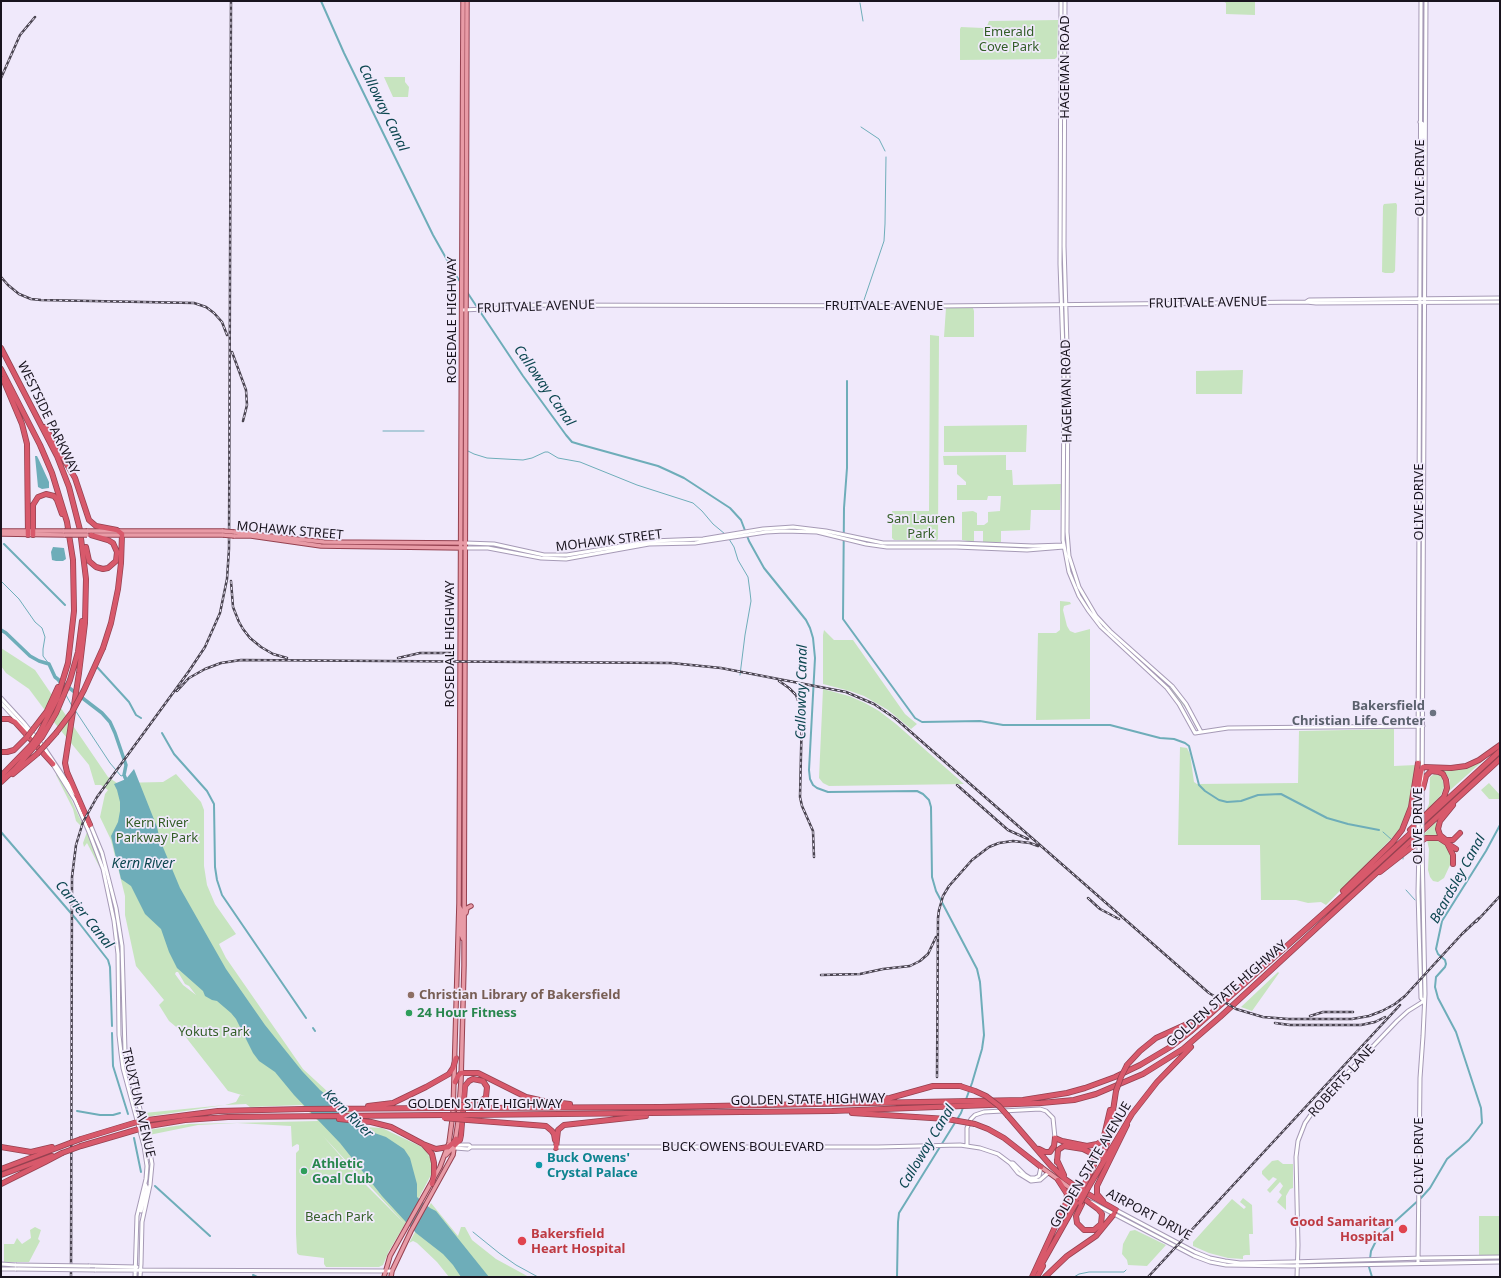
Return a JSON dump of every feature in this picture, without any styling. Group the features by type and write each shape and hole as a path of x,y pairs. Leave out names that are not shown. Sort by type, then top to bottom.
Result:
{"highway":[{"name":"WESTSIDE PARKWAY","path":"1,348 57,456 69,487 80,530 85,570"},
{"name":"WESTSIDE PARKWAY","path":"1,369 36,436 52,473 67,522 72,560 74,604 71,640 68,658 48,718"},
{"path":"1,374 21,421 28,444 31,533"},
{"path":"2,779 21,769 37,754 72,712 84,690 103,648 111,623 118,589 121,563 121,533 96,526 90,520 72,472 32,407"},
{"path":"69,487 79,514 89,561 93,566 100,568 105,569 111,566 115,562 117,555 115,545 108,540 88,534"},
{"path":"31,533 34,501 42,495 52,496 57,500 62,513 72,560"},
{"path":"2,779 40,736 48,718 63,697 74,666 83,618 85,570"},
{"path":"85,570 86,616 79,673 65,758 66,769 90,825"},
{"path":"1,752 9,752 14,750 27,738 34,728 48,718"},
{"path":"1,719 10,719 15,722 53,764"},
{"path":"1420,789 1421,771 1423,767 1456,768 1466,766 1478,760 1500,745"},
{"name":"GOLDEN STATE HIGHWAY","path":"45,1160 81,1146 149,1126 208,1118 306,1116 468,1117 832,1111 1002,1102 1067,1093 1115,1077 1146,1062 1172,1046 1214,1011 1325,912 1500,751"},
{"name":"GOLDEN STATE HIGHWAY","path":"45,1150 70,1144 81,1139 137,1122 203,1112 468,1106 673,1107 832,1103 1074,1100 1111,1088 1143,1074 1168,1060 1183,1049 1220,1018 1500,759"},
{"path":"1325,912 1331,904 1399,835 1406,823 1411,807 1418,763"},
{"path":"1453,864 1452,852 1440,835 1438,829 1441,819 1494,765"},
{"path":"1393,850 1398,842 1444,797 1447,788 1446,780 1439,772 1431,772 1426,776 1420,789"},
{"path":"1446,842 1453,840 1460,833"},
{"path":"1374,876 1385,870 1423,839 1436,838 1456,848"},
{"name":"GOLDEN STATE AVENUE","path":"1037,1277 1080,1201 1102,1157 1107,1145 1115,1091 1127,1066 1140,1051 1156,1038 1214,1011"},
{"name":"GOLDEN STATE AVENUE","path":"1086,1187 1132,1114 1162,1076 1220,1018"},
{"path":"351,1109 388,1104 398,1101 446,1076 452,1070 456,1058"},
{"path":"455,1082 461,1073 478,1073 516,1093 531,1099 594,1107"},
{"path":"332,1116 340,1119 371,1122 391,1126 423,1144 436,1149 453,1146 460,1140 465,1086 473,1079 483,1081 487,1087 486,1097 480,1102 468,1106"},
{"name":"AIRPORT DRIVE","path":"832,1103 885,1099 933,1086 960,1086 972,1089 986,1096 996,1104 1051,1166 1065,1179 1074,1186 1105,1203 1115,1212"},
{"path":"1055,1138 1062,1141 1089,1146 1099,1143 1104,1136 1115,1091"},
{"name":"AIRPORT DRIVE","path":"832,1111 840,1113 947,1119 975,1124 1002,1136 1041,1167"},
{"path":"556,1148 558,1130 564,1125 661,1114"},
{"path":"1105,1203 1097,1194 1096,1188 1132,1114"},
{"path":"468,1117 548,1127 554,1134 554,1143 556,1148"},
{"path":"1025,1135 1040,1150 1045,1152 1051,1151 1054,1146 1055,1138"},
{"path":"1055,1138 1057,1162 1061,1171 1074,1186"},
{"path":"453,1146 456,1139"},
{"path":"423,1144 432,1154 434,1163 432,1184"},
{"path":"1057,1162 1058,1150 1064,1146 1083,1149 1091,1153 1094,1159 1094,1165 1086,1187"},
{"path":"1,1147 31,1152 45,1150"},
{"path":"1,1169 45,1150"},
{"path":"1,1175 45,1160"},
{"path":"1,1184 45,1160"},
{"path":"1033,1277 1066,1203 1067,1194 1058,1180"},
{"path":"1080,1201 1097,1207 1101,1212 1101,1222 1096,1229 1086,1230 1078,1225 1076,1216 1080,1201"},
{"name":"GOLDEN STATE AVENUE","path":"1033,1277 1080,1201"},
{"path":"1045,1277 1067,1256 1096,1236 1115,1212"}],"main road":[{"name":"ROSEDALE HIGHWAY","path":"456,1139 461,1073 464,942 466,543 464,310 462,292 463,1"},
{"name":"ROSEDALE HIGHWAY","path":"391,1277 392,1271 411,1231 451,1160 453,1146 450,1138 456,1058 459,906 461,543 464,310 466,301 468,1"},
{"name":"HAGEMAN ROAD","path":"1061,1 1060,248 1064,379 1065,546 1072,581 1088,610 1106,632 1167,688 1180,704 1195,733 1200,732 1186,704 1172,686 1110,631 1096,616 1087,603 1076,581 1065,546 1068,516 1064,165 1065,1"},
{"name":"OLIVE DRIVE","path":"1418,1262 1420,1078 1425,994 1420,846 1420,789 1418,763 1421,1"},
{"name":"OLIVE DRIVE","path":"1423,767 1426,1"},
{"path":"463,87 465,90 465,106 467,112"},
{"path":"462,109 465,113 465,131 467,136"},
{"path":"1420,122 1423,124 1423,139 1425,142"},
{"path":"1060,141 1063,146 1062,162 1064,165"},
{"path":"462,154 466,184"},
{"path":"1060,165 1062,167 1063,182 1065,186"},
{"path":"1420,180 1425,197"},
{"path":"462,186 464,188 464,211 466,215"},
{"path":"1420,232 1422,234 1424,247"},
{"path":"1060,248 1062,250 1065,272"},
{"name":"FRUITVALE AVENUE","path":"1306,302 1309,300 1347,299 1425,300 1500,298"},
{"path":"1336,303 1347,299"},
{"name":"FRUITVALE AVENUE","path":"464,310 536,305 915,306 1306,302 1336,303 1420,300"},
{"name":"FRUITVALE AVENUE","path":"1425,300 1500,302"},
{"path":"1062,333 1066,341 1067,354"},
{"path":"1064,432 1066,436 1066,450 1068,454"},
{"path":"1064,495 1066,515 1068,516"},
{"path":"1419,523 1421,527 1422,539 1424,540"},
{"path":"777,531 781,529 795,529 798,527 826,531 845,537 889,543 1065,546"},
{"name":"MOHAWK STREET","path":"749,533 770,528 798,527"},
{"path":"800,531 803,529 826,531"},
{"name":"MOHAWK STREET","path":"1,531 31,533"},
{"name":"MOHAWK STREET","path":"1,534 234,534 324,542 494,544 544,555 567,556 651,541 703,539 745,533 777,531 800,531 827,534 845,537 864,544 887,547 956,547 1027,550 1065,546"},
{"name":"MOHAWK STREET","path":"234,534 321,546 488,548 541,558 566,559 649,544 695,543 745,533"},
{"path":"368,547 373,545 384,545 384,542"},
{"path":"864,544 885,545 889,543"},
{"path":"911,547 941,544"},
{"path":"1419,664 1421,666 1423,679"},
{"name":"TRUXTUN AVENUE","path":"1,698 29,729 53,760 74,792 102,853 116,908 122,946 124,1047 128,1068 149,1146 152,1164 150,1185 142,1222 140,1277"},
{"name":"TRUXTUN AVENUE","path":"1,703 28,732 53,764 66,785 86,824 103,869 108,890 118,946 119,1035 123,1068 144,1146 147,1166 145,1184 137,1216 135,1277"},
{"path":"1200,732 1228,728 1423,726"},
{"path":"460,839 464,845"},
{"name":"OLIVE DRIVE","path":"1420,846 1418,907 1421,998 1424,1001"},
{"path":"459,906 461,910 461,934 464,942"},
{"path":"464,942 466,935 466,908 471,906"},
{"path":"1418,907 1420,910 1421,934 1423,939"},
{"name":"ROBERTS LANE","path":"1297,1277 1296,1158 1298,1141 1305,1123 1319,1102 1397,1021 1408,1011 1424,1001"},
{"path":"123,1068 127,1074 132,1090 135,1092"},
{"path":"966,1146 967,1128 970,1119 975,1115 984,1112 1040,1109 1046,1111 1053,1118 1055,1138"},
{"name":"BUCK OWENS BOULEVARD","path":"453,1146 469,1145 472,1147 556,1148 878,1147 947,1145 991,1150 1002,1156 1018,1173 1030,1182 1040,1180 1048,1173"},
{"name":"ROSEDALE HIGHWAY","path":"384,1277 390,1256 426,1195 444,1158 453,1146"},
{"name":"BUCK OWENS BOULEVARD","path":"1010,1163 1013,1163 1025,1175 1032,1178 1039,1176 1041,1167"},
{"name":"AIRPORT DRIVE","path":"1041,1167 1058,1180 1080,1201 1115,1212 1194,1252 1213,1259 1240,1263 1500,1262"},
{"path":"142,1222 141,1210 147,1187 145,1184"},
{"name":"AIRPORT DRIVE","path":"1115,1212 1191,1254 1210,1262 1233,1266 1297,1266 1418,1258 1500,1257"},
{"path":"1,1264 16,1267"},
{"path":"1,1269 16,1267 392,1271"}],"green space":[{"path":"1223,1 1255,1 1255,15 1226,14 1226,3"},
{"name":"Emerald Cove Park","path":"1058,20 1057,57 1055,59 960,60 961,27 983,28 987,26 989,21"},
{"path":"384,77 405,77 405,82 409,87 408,97 393,97"},
{"path":"1396,203 1395,271 1393,273 1385,273 1382,272 1383,206 1384,204"},
{"path":"946,308 973,308 974,337 944,337"},
{"name":"San Lauren Park","path":"930,335 939,336 938,539 936,541 894,540 892,538 892,511 929,511"},
{"path":"1243,370 1242,394 1196,394 1196,371"},
{"path":"1027,425 1026,452 944,452 944,426"},
{"path":"1006,455 1006,470 1012,470 1013,485 1061,484 1060,510 1031,510 1030,530 1001,531 1001,542 983,542 983,531 974,531 974,542 962,540 962,512 973,511 977,513 977,525 984,525 988,522 988,512 1000,511 1001,496 988,496 987,500 957,500 957,485 966,485 966,482 957,474 957,465 944,465 943,456"},
{"path":"1060,601 1070,602 1071,604 1064,606 1063,610 1067,626 1070,631 1075,633 1090,629 1090,719 1036,720 1038,633 1056,633 1060,630"},
{"path":"824,630 834,640 853,640 905,714 917,724 911,729 888,710 864,696 823,684"},
{"path":"1122,644 1172,689 1186,707 1195,723 1196,728 1187,710 1167,685"},
{"name":"Kern River Parkway Park","path":"1,648 35,670 108,777 117,783 163,782 176,774 201,802 204,810 204,866 207,885 215,904 236,934 219,944 226,958 303,1069 366,1127 382,1128 424,1148 431,1159 432,1173 405,1224 389,1251 383,1265 379,1267 326,1267 324,1264 324,1258 299,1255 297,1253 296,1153 299,1150 299,1145 297,1144 292,1147 291,1126 237,1123 198,1125 149,1135 148,1130 189,1124 318,1121 302,1105 250,1107 246,1104 225,1105 236,1102 240,1095 245,1096 228,1091 181,1031 169,1021 159,1005 164,1000 136,966 125,915 125,896 111,840 100,817 105,794 108,790 101,785 95,785 89,765 29,689 6,673 1,666","holes":["178,972 185,984 189,986 196,995 183,985 175,974","323,1136 405,1224 366,1185"]},
{"path":"823,689 849,696 879,711 896,724 964,784 829,786 823,783 819,778"},
{"path":"1394,729 1394,766 1416,765 1407,812 1401,828 1326,905 1321,902 1308,903 1296,900 1261,900 1260,845 1178,845 1180,747 1187,748 1190,754 1194,782 1197,784 1298,783 1299,731"},
{"path":"1484,758 1485,759 1448,792 1450,788 1450,780 1446,774 1439,770 1465,768"},
{"path":"57,774 82,823 81,826 76,821 73,809 56,775"},
{"path":"1434,774 1442,777 1444,787 1441,795 1425,813 1429,804 1430,777"},
{"path":"1489,783 1500,795 1500,799 1489,799 1481,790"},
{"path":"1436,822 1441,838 1424,837 1424,834"},
{"path":"87,832 100,868 87,843 84,847 83,843"},
{"path":"1427,840 1441,842 1448,848 1451,855 1450,865 1444,878 1438,882 1433,881 1428,870 1429,849"},
{"path":"1278,972 1279,973 1252,1011 1241,1007"},
{"path":"225,1105 145,1117 144,1113"},
{"path":"1278,1160 1283,1164 1293,1164 1293,1188 1290,1189 1286,1196 1286,1210 1277,1202 1282,1195 1279,1192 1283,1186 1280,1182 1270,1193 1267,1190 1277,1179 1273,1177 1269,1181 1262,1174 1262,1171 1272,1161"},
{"path":"1243,1198 1252,1205 1253,1234 1249,1234 1250,1255 1243,1256 1243,1259 1228,1258 1209,1253 1193,1246 1193,1242 1232,1199 1244,1209 1246,1207 1240,1202"},
{"path":"431,1203 458,1236 461,1227 465,1227 472,1240 496,1259 529,1277 449,1277 437,1262 417,1243 413,1241 409,1243"},
{"path":"1479,1216 1500,1216 1500,1255 1479,1255"},
{"path":"35,1227 41,1230 38,1239 40,1241 29,1262 4,1262 4,1244 14,1244 17,1238 22,1244 31,1238 30,1230"},
{"path":"1135,1230 1166,1245 1147,1266 1128,1265 1127,1260 1122,1254 1123,1244 1130,1231"}],"sand":[{"path":"329,1210 340,1212 342,1217 336,1219 330,1214"},
{"path":"329,1210 329,1214 326,1216 324,1215 324,1212"}],"water":[{"path":"35,456 37,456 49,482 49,488 42,489 38,487"},
{"path":"53,547 64,548 66,559 63,561 52,560 51,552"},
{"name":"Kern River","path":"134,769 157,827 160,840 180,888 226,969 265,1025 302,1071 320,1090 338,1104 363,1129 386,1137 404,1149 410,1158 417,1184 417,1197 436,1211 489,1277 461,1277 443,1254 416,1233 382,1196 340,1143 294,1095 275,1072 259,1061 253,1053 236,1019 231,1013 217,1001 205,996 203,991 177,968 169,952 161,929 145,914 131,886 121,879 111,836 118,822 120,811 120,802 114,784 126,779"}],"waterway":[{"name":"Calloway Canal","path":"321,1 344,53 433,235 455,274 523,376 566,435 572,442 658,466 684,478 730,508 741,520 749,541 764,568 806,620 813,638 815,658 809,770 810,779 813,785 828,792 917,791 929,800 931,807 932,877 936,891 977,969 980,982 984,1035 982,1049 972,1083 961,1113 899,1213 897,1277"},
{"path":"860,3 863,21"},
{"path":"861,127 879,139 885,151"},
{"path":"864,300 884,241 886,157"},
{"path":"847,381 847,468 844,508 843,619 915,718 922,722 980,721 1003,725 1110,725 1160,738 1174,739 1189,746 1199,785 1219,800 1227,802 1241,801 1258,795 1281,794 1327,818 1379,830"},
{"path":"383,431 424,431"},
{"path":"468,451 487,458 523,460 548,452 558,458 580,462 637,485 693,503 725,534"},
{"path":"729,539 734,547 738,560 748,577 751,601 740,675"},
{"path":"4,544 65,605"},
{"path":"1,581 19,599 35,622 42,628 45,637 43,656 49,664"},
{"name":"Kern River","path":"1,630 30,656 49,664 55,677 102,713 110,722 126,765 124,775 127,782"},
{"path":"97,667 129,702 136,715 141,718"},
{"name":"Kern River","path":"55,677 59,683"},
{"path":"66,695 72,706"},
{"path":"75,710 110,763 121,776 124,775"},
{"path":"162,733 174,754 207,791 214,804 215,867 217,880 222,895 306,1018"},
{"name":"Beardsley Canal","path":"1372,1277 1369,1267 1371,1251 1378,1237 1421,1198 1430,1188 1447,1159 1469,1140 1482,1123 1481,1108 1456,1032 1438,998 1435,987 1436,977 1446,964 1445,960 1438,954 1436,949 1442,921 1486,851 1500,825"},
{"name":"Carrier Canal","path":"1,832 76,919 108,960 110,967 112,1026"},
{"path":"1383,832 1392,840"},
{"path":"1406,890 1415,900"},
{"name":"Carrier Canal","path":"112,1033 113,1066 128,1114"},
{"path":"77,1111 100,1115 113,1115 120,1113"},
{"name":"Carrier Canal","path":"134,1138 141,1172"},
{"name":"Carrier Canal","path":"155,1186 210,1236"},
{"path":"473,1232 516,1265 538,1277"},
{"path":"1074,1277 1079,1274 1089,1272 1124,1272 1126,1270"},
{"path":"253,1275 257,1277"}],"railway":[{"path":"71,1277 72,877 76,845 83,822 97,797 205,647 220,613 227,579 229,549 231,1"},
{"path":"1,78 20,35 35,17"},
{"path":"1,277 19,294 31,299 194,303 206,307 214,313 222,322 227,335"},
{"path":"232,352 246,390 247,405 243,421"},
{"path":"231,581 233,607 243,629 250,638 261,647 273,654 287,658"},
{"path":"398,658 420,653 454,653"},
{"path":"177,691 189,678 205,669 221,663 241,660 671,663 721,668 846,692 874,704 896,719 1209,993 1236,1009 1263,1017 1288,1019 1352,1019 1369,1016 1382,1011 1395,1004 1405,996 1462,934 1479,918"},
{"path":"779,681 796,695 802,711 800,797 802,806 813,831 814,857"},
{"path":"957,785 1008,830 1028,839"},
{"path":"937,1077 938,918 943,896 949,886 972,860 989,847 999,843 1013,841 1030,843 1038,846"},
{"path":"1476,922 1500,896"},
{"path":"1088,898 1100,909 1119,919"},
{"path":"821,975 860,974 883,969 910,966 920,961 928,954 936,937"},
{"path":"1148,1277 1400,1005"},
{"path":"1310,1016 1323,1012 1353,1012"},
{"path":"1275,1023 1290,1025 1361,1025 1375,1022 1385,1017"}],"place":[{"name":"Bakersfield Christian Life Center","path":"1433,713"},
{"name":"Christian Library of Bakersfield","path":"411,995"},
{"name":"24 Hour Fitness","path":"409,1013"},
{"name":"Buck Owens' Crystal Palace","path":"539,1165"},
{"name":"Athletic Goal Club","path":"304,1171"},
{"name":"Good Samaritan Hospital","path":"1403,1229"},
{"name":"Bakersfield Heart Hospital","path":"522,1241"}],"park label":[{"name":"Yokuts Park","path":"214,1032"},
{"name":"Beach Park","path":"339,1217"}]}
